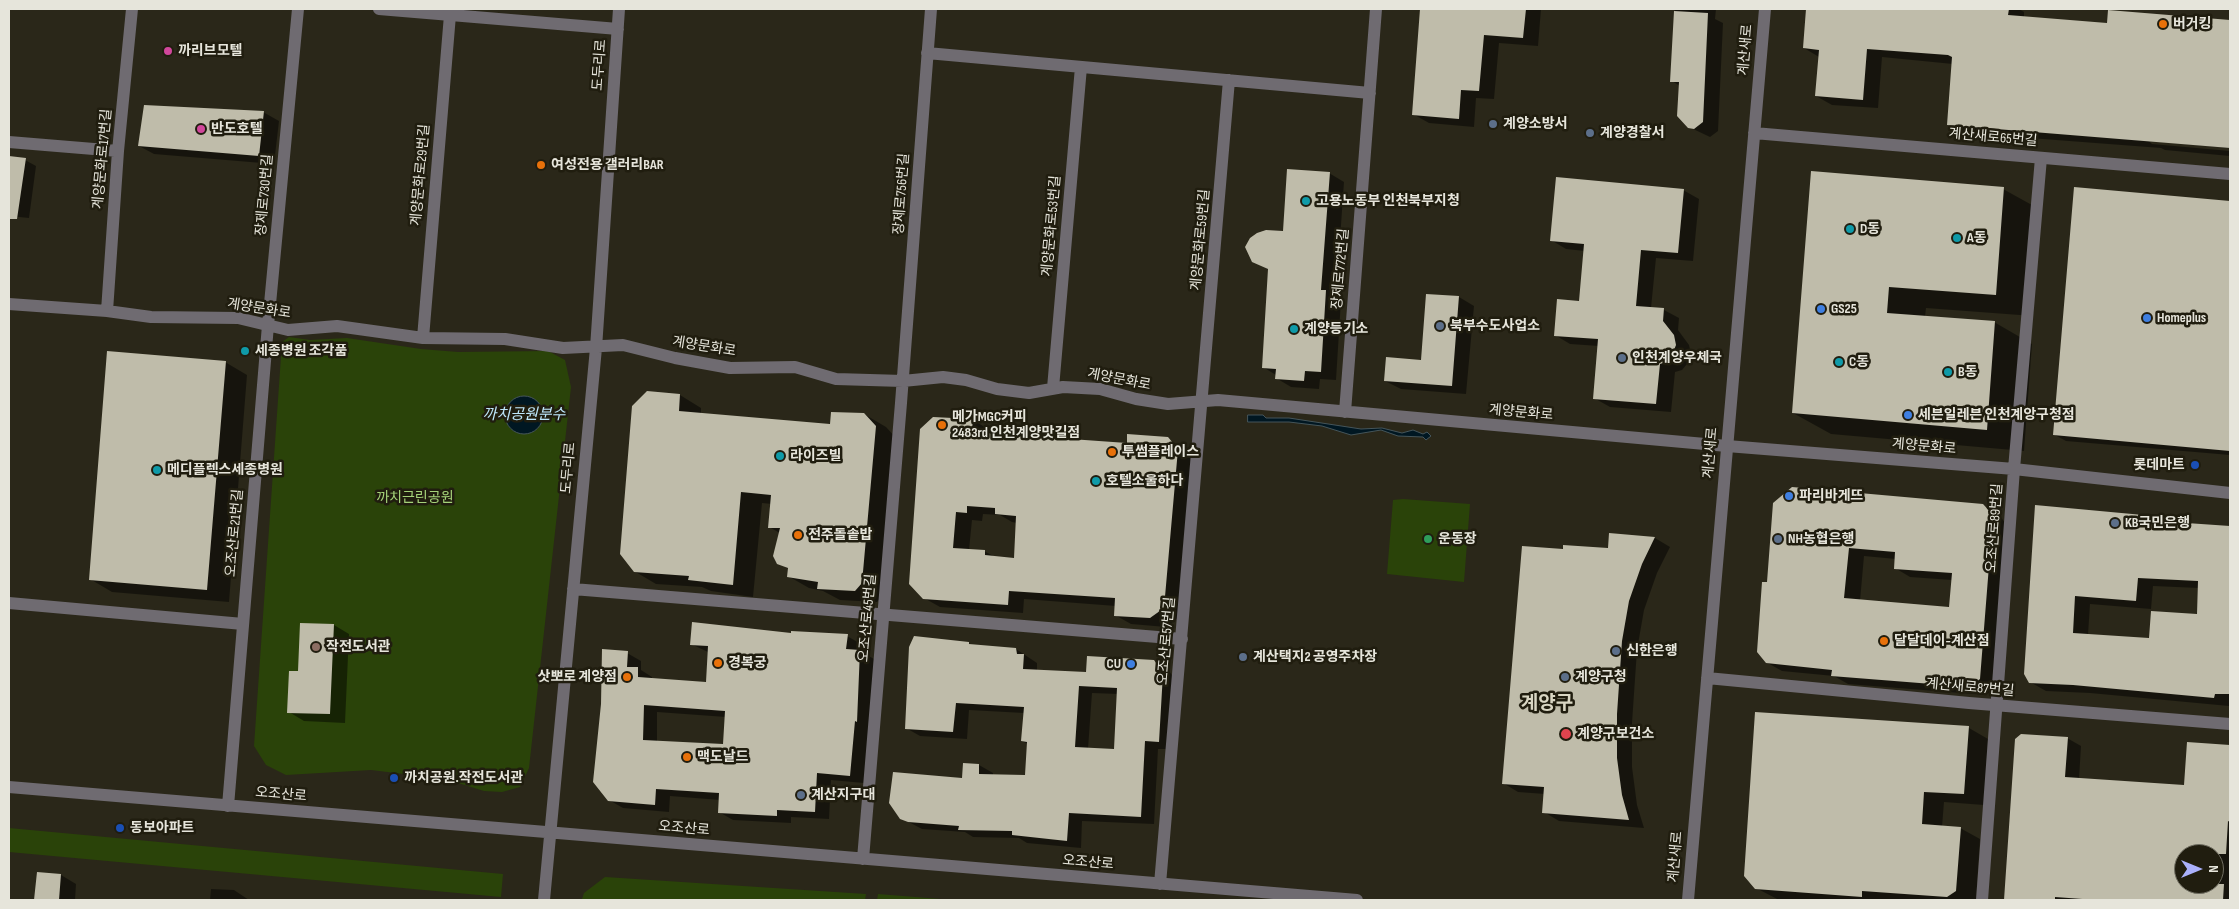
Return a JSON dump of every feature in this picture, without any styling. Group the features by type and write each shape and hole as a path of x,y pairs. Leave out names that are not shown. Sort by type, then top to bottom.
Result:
{"street":[{"name":"계양문화로17번길","path":"106,311 118,151 132,9"},
{"name":"장제로730번길","path":"268,325 298,9"},
{"path":"379,9 618,28"},
{"name":"도두리로","path":"544,900 596,348 619,9"},
{"name":"장제로756번길","path":"903,381 931,9"},
{"name":"장제로772번길","path":"1345,412 1376,9"},
{"name":"계산새로","path":"1688,900 1765,9"},
{"name":"계양문화로29번길","path":"423,338 450,14"},
{"path":"927,53 1370,93"},
{"name":"계양문화로53번길","path":"1054,388 1080,67"},
{"name":"계양문화로59번길","path":"1203,402 1229,80"},
{"name":"계산새로65번길","path":"1754,133 2230,174"},
{"path":"9,142 118,151"},
{"name":"오조산로89번길","path":"1982,900 2014,469 2041,158"},
{"name":"계양문화로","path":"9,304 106,311 151,317 238,318 288,330 336,326 423,338 505,339 563,348 596,348 622,345 674,358 730,368 794,368 836,379 903,381 943,377 966,380 997,389 1029,393 1063,387 1100,389 1136,399 1168,404 1218,400 1727,446 2014,469 2230,492"},
{"name":"오조산로21번길","path":"228,806 268,325"},
{"name":"오조산로45번길","path":"863,859 903,381"},
{"name":"오조산로57번길","path":"1160,884 1203,402"},
{"path":"573,589 1182,639"},
{"path":"9,603 243,624"},
{"name":"계산새로87번길","path":"1707,678 1997,706 2230,724"},
{"name":"오조산로","path":"9,787 1160,884 1229,895 1357,900"}],"green space":[{"name":"까치근린공원","path":"289,337 310,340 347,338 421,349 458,352 548,351 565,360 571,387 529,768 520,787 502,792 484,791 445,779 371,770 286,775 266,765 254,746 282,342"},
{"name":"운동장","path":"1403,499 1470,504 1464,582 1387,574 1393,500"},
{"path":"9,828 503,874 501,897 9,852"},
{"path":"605,877 866,894 865,900 582,899 584,893"},
{"path":"878,894 953,900 877,900"}],"water":[{"name":"까치공원분수","path":"524,396 531,397 537,402 542,408 542,422 537,428 531,433 524,434 517,433 511,428 506,422 505,415 506,408 511,402 517,397"},
{"path":"1248,415 1263,415 1266,418 1289,418 1361,429 1382,428 1402,433 1413,430 1423,434 1427,432 1431,436 1426,440 1423,437 1398,436 1381,430 1351,435 1322,426 1289,422 1248,422"}],"building":[{"path":"1420,9 1526,9 1523,38 1484,35 1479,91 1461,90 1459,119 1412,115"},
{"path":"1806,9 2009,9 2008,15 2107,23 2108,10 2230,20 2230,148 1947,125 1952,57 1948,55 1867,49 1863,100 1815,96 1819,50 1803,48"},
{"path":"1674,11 1708,13 1703,122 1694,129 1688,128 1677,116 1679,82 1670,82"},
{"name":"반도호텔","path":"144,105 264,111 259,156 138,146"},
{"path":"9,156 26,158 17,219 9,219"},
{"path":"1287,169 1330,172 1321,290 1326,290 1321,372 1305,371 1304,381 1275,379 1276,369 1262,368 1268,269 1252,262 1245,247 1250,238 1257,233 1266,230 1283,231"},
{"path":"1811,171 2004,187 1996,295 1889,287 1887,313 1995,321 1987,430 1792,413"},
{"path":"1556,177 1684,189 1678,253 1641,250 1636,306 1664,308 1663,321 1674,335 1676,345 1672,355 1666,362 1660,364 1656,404 1593,399 1598,339 1554,336 1557,299 1579,301 1584,244 1550,241"},
{"name":"Homeplus","path":"2074,187 2230,201 2230,451 2053,435"},
{"name":"북부수도사업소","path":"1426,294 1459,296 1452,386 1384,381 1386,357 1421,360"},
{"name":"메디플렉스세종병원","path":"107,351 226,361 207,590 89,580"},
{"path":"647,391 680,394 679,411 830,424 831,412 864,413 876,426 862,583 855,591 817,589 818,582 787,577 788,568 777,564 773,556 780,528 768,528 771,495 741,492 733,585 688,580 689,576 634,572 620,554 632,406"},
{"path":"933,417 973,419 972,432 1127,443 1127,434 1168,437 1178,449 1164,608 1150,618 1114,616 1115,598 1009,591 1008,605 923,599 909,584 920,429","holes":["967,506 995,508 995,514 1016,516 1014,558 985,555 985,550 953,548 956,512 967,513"]},
{"path":"1792,487 1983,504 1993,515 1980,679 1970,687 1831,676 1832,670 1766,663 1757,652 1762,582 1767,582 1773,503","holes":["1849,548 1895,552 1894,569 1952,573 1949,607 1844,598"]},
{"path":"2035,505 2143,515 2143,520 2230,526 2230,694 2215,694 2214,698 2073,685 2029,683 2024,674","holes":["2138,578 2198,581 2197,614 2151,611 2149,638 2073,633 2075,596 2136,601"]},
{"name":"계양구청","path":"1609,533 1655,537 1642,564 1629,601 1622,641 1617,714 1617,758 1622,795 1629,820 1542,813 1544,787 1502,784 1522,546 1563,549 1563,545 1608,548"},
{"path":"692,622 791,633 791,631 848,634 846,649 860,650 857,722 855,721 850,776 817,773 815,812 777,810 777,816 718,813 719,793 656,789 655,805 608,801 593,782 601,704 602,649 628,651 627,667 638,667 638,677 706,682 708,646 690,645","holes":["644,705 725,711 723,744 643,740"]},
{"name":"작전도서관","path":"300,623 334,624 330,714 287,713 289,671 298,671"},
{"path":"914,636 969,642 969,644 1016,648 1017,654 1024,654 1023,669 1086,672 1087,656 1154,660 1163,673 1159,742 1145,741 1141,817 1069,813 1067,841 1012,835 1012,831 958,830 959,826 908,822 900,819 889,803 893,772 962,778 963,763 979,764 979,774 1025,775 1027,742 1021,741 1024,707 956,703 953,732 905,729 909,647","holes":["1079,686 1117,688 1114,749 1075,747"]},
{"path":"1755,712 1969,726 1964,794 1924,792 1922,824 1961,827 1956,891 1947,897 1862,891 1862,897 1755,889 1744,876"},
{"path":"2021,734 2068,737 2065,777 2184,785 2187,742 2230,745 2230,822 2228,821 2226,854 2224,854 2224,844 2174,844 2174,894 2223,894 2223,900 2096,900 2055,897 2055,900 2004,900 2015,739"},
{"path":"37,872 61,874 59,900 34,900"}],"place":[{"name":"버거킹","path":"2163,24"},
{"name":"까리브모텔","path":"168,51"},
{"name":"계양소방서","path":"1493,124"},
{"name":"반도호텔","path":"201,129"},
{"name":"계양경찰서","path":"1590,133"},
{"name":"여성전용 갤러리BAR","path":"541,165"},
{"name":"고용노동부 인천북부지청","path":"1306,201"},
{"name":"D동","path":"1850,229"},
{"name":"A동","path":"1957,238"},
{"name":"GS25","path":"1821,309"},
{"name":"Homeplus","path":"2147,318"},
{"name":"북부수도사업소","path":"1440,326"},
{"name":"계양등기소","path":"1294,329"},
{"name":"세종병원 조각품","path":"245,351"},
{"name":"인천계양우체국","path":"1622,358"},
{"name":"C동","path":"1839,362"},
{"name":"B동","path":"1948,372"},
{"name":"세븐일레븐 인천계앙구청점","path":"1908,415"},
{"name":"메가MGC커피 2483rd 인천계양맛길점","path":"942,425"},
{"name":"투썸플레이스","path":"1112,452"},
{"name":"라이즈빌","path":"780,456"},
{"name":"롯데마트","path":"2195,465"},
{"name":"메디플렉스세종병원","path":"157,470"},
{"name":"호텔소울하다","path":"1096,481"},
{"name":"파리바게뜨","path":"1789,496"},
{"name":"KB국민은행","path":"2115,523"},
{"name":"전주돌솥밥","path":"798,535"},
{"name":"운동장","path":"1428,539"},
{"name":"NH농협은행","path":"1778,539"},
{"name":"달달데이-계산점","path":"1884,641"},
{"name":"작전도서관","path":"316,647"},
{"name":"신한은행","path":"1616,651"},
{"name":"계산택지2 공영주차장","path":"1243,657"},
{"name":"경복궁","path":"718,663"},
{"name":"CU","path":"1131,664"},
{"name":"삿뽀로 계양점","path":"627,677"},
{"name":"계양구청","path":"1565,677"},
{"name":"계양구보건소","path":"1566,734"},
{"name":"맥도날드","path":"687,757"},
{"name":"까치공원.작전도서관","path":"394,778"},
{"name":"계산지구대","path":"801,795"},
{"name":"동보아파트","path":"120,828"}],"district":[{"name":"계양구","path":"1547,704"}]}
